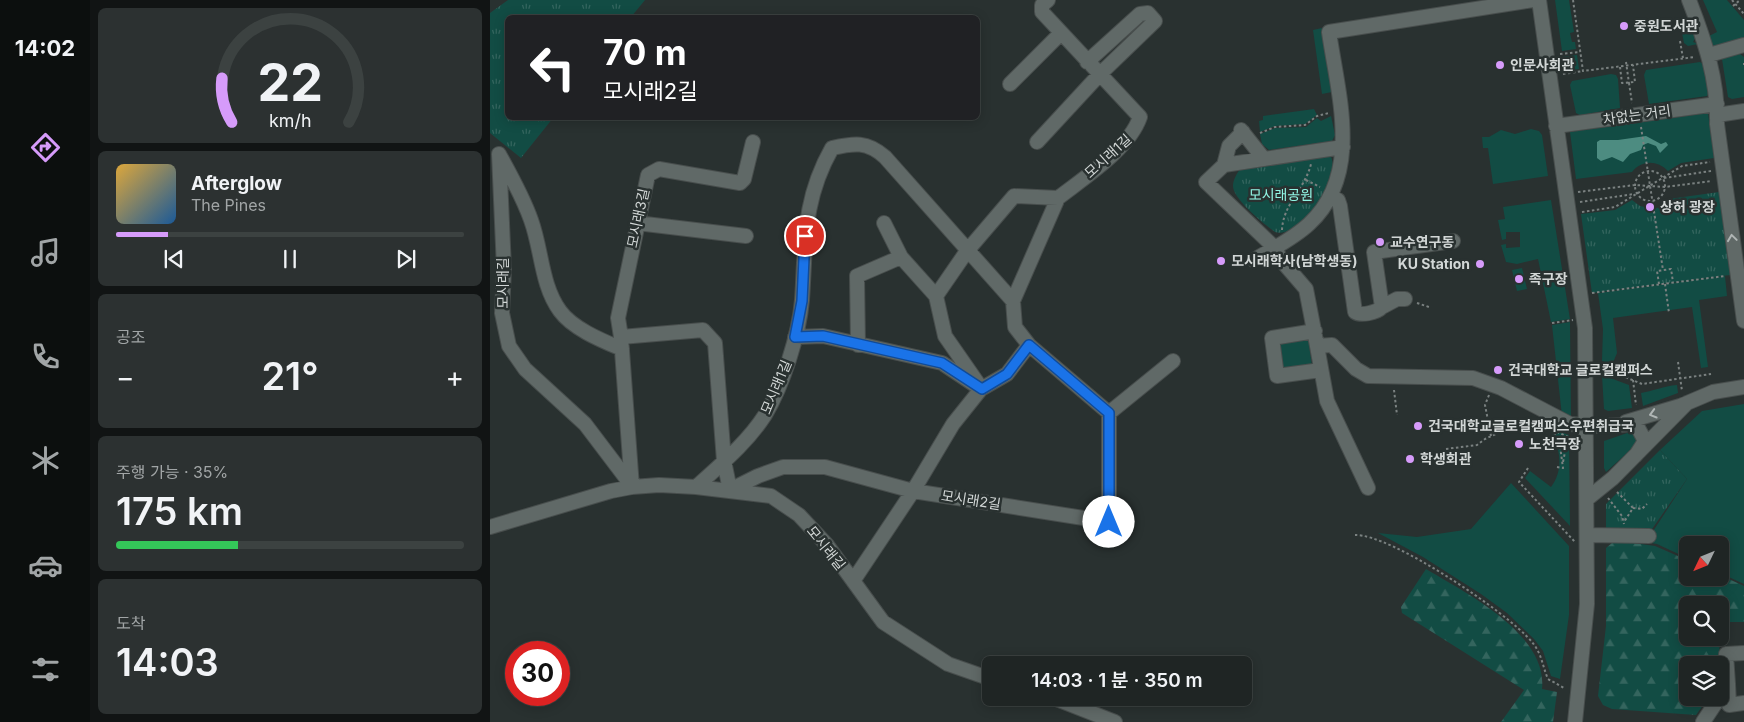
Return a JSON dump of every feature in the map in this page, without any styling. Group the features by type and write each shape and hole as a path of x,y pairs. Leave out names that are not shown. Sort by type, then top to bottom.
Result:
{"street":[{"name":"모시래1길","path":"1048,0 1042,5 1042,12 1060,34 1140,117 1136,131 1100,166 1058,198"},
{"path":"1254,260 1307,226 1330,196 1338,176 1343,147 1343,133 1329,32 1533,0"},
{"path":"1539,0 1585,323 1586,616 1577,722"},
{"path":"1689,0 1709,54 1744,321"},
{"path":"1038,142 1099,74 1155,21 1148,13 1140,14 1087,62"},
{"path":"1010,84 1060,34"},
{"path":"1709,54 1744,45"},
{"name":"차없는 거리","path":"1556,126 1634,115 1717,110 1744,111"},
{"path":"1264,160 1242,131 1229,146 1224,165 1206,182 1275,248 1281,260 1306,289 1321,370 1331,410 1368,488"},
{"name":"모시래3길","path":"632,487 622,343 618,318 646,182 652,171 659,169 740,183 744,179 753,142"},
{"name":"모시래1길","path":"696,486 738,448 764,416 782,379 795,337 802,301 803,253 810,202 822,166 832,148 851,144 873,147 885,157 1012,301"},
{"path":"1224,165 1343,147"},
{"name":"모시래길","path":"622,343 592,336 561,313 548,291 542,255 531,220 518,188 499,154 504,269 502,313 509,346 525,369 585,424 632,487"},
{"path":"936,296 967,250 1014,196 1058,198 1012,301 1015,327 1029,345 1109,413 1173,361"},
{"path":"1330,196 1338,200 1340,206 1354,312 1358,314 1376,312 1397,299 1405,299"},
{"path":"637,223 746,236"},
{"path":"884,223 901,257 936,296 945,336 982,389"},
{"path":"1382,307 1374,252 1453,240"},
{"path":"858,345 856,276 901,257"},
{"path":"622,343 704,330 715,343 724,462 730,490"},
{"path":"1315,332 1272,338 1277,376 1321,370"},
{"path":"795,337 823,336 942,363 982,389"},
{"path":"1317,346 1329,344 1335,347 1356,369 1368,376 1473,378 1502,388 1558,419 1586,426 1630,423 1638,425 1644,441 1636,455"},
{"path":"853,581 913,491 953,424 982,389 1007,374 1029,345"},
{"path":"1618,424 1685,398 1744,387"},
{"path":"1587,499 1610,481 1636,455 1685,398"},
{"name":"모시래2길","path":"730,490 758,476 783,467 825,467 913,491 1109,522 1109,413"},
{"name":"모시래길","path":"490,527 610,490 632,487 659,485 696,486 771,496 799,515 827,544 883,622 948,664 982,676"},
{"path":"1587,535 1622,529 1649,536"},
{"path":"1726,656 1726,654 1744,653"},
{"path":"1729,704 1744,704"},
{"path":"1074,706 1115,722"},
{"path":"1703,722 1713,706"}],"path":[{"path":"1573,0 1583,72"},
{"path":"1732,0 1744,14"},
{"path":"1733,6 1740,0"},
{"path":"1680,42 1683,58"},
{"path":"1559,54 1580,52"},
{"path":"1562,75 1709,54"},
{"path":"1626,62 1634,115"},
{"path":"1620,66 1622,84 1636,82 1633,65"},
{"path":"1260,133 1275,127 1305,125 1317,116 1329,114 1328,107"},
{"path":"1642,129 1663,270"},
{"path":"1282,234 1285,213 1309,173 1311,152"},
{"path":"1580,212 1615,207 1682,166 1714,161"},
{"path":"1663,178 1716,170"},
{"path":"1647,171 1657,172 1663,178 1665,188 1662,195 1652,201 1644,200 1637,194 1635,185 1640,175 1647,171"},
{"path":"1578,192 1635,185 1665,188 1717,180"},
{"path":"1579,202 1637,194"},
{"path":"1659,284 1657,271 1663,270 1671,269 1673,282"},
{"path":"1592,293 1665,284 1737,272"},
{"path":"1665,284 1669,313"},
{"path":"1552,324 1573,320"},
{"path":"1678,362 1685,398"},
{"path":"1598,366 1642,384 1711,374"},
{"path":"1633,380 1636,401"},
{"path":"1394,393 1397,415"},
{"path":"1489,396 1485,405 1491,436"},
{"path":"1558,467 1562,468 1568,437 1553,430 1560,446 1563,462"},
{"path":"1446,449 1477,445 1496,434"},
{"path":"1528,468 1519,482 1575,542"},
{"path":"1614,489 1633,508 1642,509 1647,504"},
{"path":"1606,496 1622,529"},
{"path":"1622,529 1633,508"},
{"path":"1355,535 1369,535 1386,542 1480,597 1525,634 1540,653 1548,680 1564,688"}],"green space":[{"path":"508,0 645,0 633,15 505,15 505,120 551,120 521,158 490,133 490,13"},
{"path":"1555,0 1569,0 1574,32 1570,33 1572,42 1575,42 1576,49 1562,51"},
{"path":"1703,0 1727,0 1744,20 1744,39 1713,49 1709,36 1717,32"},
{"path":"1322,28 1332,92 1322,94 1313,30"},
{"path":"1693,32 1696,37 1693,42 1696,43 1697,40 1698,44 1688,46 1684,43 1682,33"},
{"path":"1740,54 1744,57 1744,97 1732,99 1728,97 1722,59"},
{"path":"1577,55 1579,69 1564,71 1562,57"},
{"path":"1700,62 1704,65 1709,92 1707,96 1649,104 1644,75 1646,70"},
{"path":"1611,74 1616,75 1618,79 1620,108 1580,115 1576,113 1570,85 1572,81"},
{"path":"1314,109 1317,115 1305,124 1275,126 1260,132 1259,121 1263,120 1263,116"},
{"path":"1330,111 1335,135 1332,141 1269,150 1262,144 1260,134 1275,128 1306,127 1317,118 1321,121 1331,116"},
{"path":"1708,113 1714,158 1681,163 1668,171 1664,167 1650,163 1640,165 1632,172 1576,179 1570,132"},
{"path":"1531,129 1539,131 1542,135 1548,176 1493,184 1488,148 1483,148 1482,137 1489,137 1501,130 1515,134"},
{"name":"모시래공원","path":"1330,155 1333,165 1331,177 1325,191 1307,217 1285,232 1275,232 1243,204 1234,191 1234,181 1241,168"},
{"path":"1719,192 1730,275 1592,293 1581,214 1615,210 1632,200 1640,206 1654,209 1662,206 1669,199"},
{"path":"1551,200 1570,319 1551,322 1538,259 1517,264 1506,262 1501,245 1506,244 1506,248 1520,247 1520,232 1506,232 1506,239 1502,240 1498,220 1505,219 1503,207"},
{"name":"족구장","path":"1522,268 1527,289 1517,291 1512,270"},
{"path":"1725,276 1727,296 1699,300 1708,367 1701,368 1692,307 1613,318 1617,353 1612,365 1602,361 1603,329 1598,293"},
{"path":"1570,322 1571,418 1562,416 1552,325"},
{"path":"1308,337 1312,366 1283,371 1278,342"},
{"path":"1602,375 1629,385 1632,408 1608,411 1604,409"},
{"path":"1677,385 1678,393 1643,406 1641,393"},
{"path":"1744,404 1744,584 1729,577 1729,536 1679,536 1679,554 1657,544 1646,542 1687,479 1660,450 1702,411"},
{"path":"1545,423 1557,431 1569,435 1570,526 1525,478 1530,471 1551,487 1556,479 1559,454 1554,438"},
{"path":"1633,431 1639,439 1635,446 1606,472 1604,468 1604,441"},
{"path":"1660,450 1687,479 1652,529 1606,530 1606,504"},
{"path":"1511,483 1569,546 1569,615 1560,679 1551,676 1543,651 1534,639 1507,613 1423,557 1378,533 1417,537 1471,529"},
{"path":"1626,542 1655,546 1679,556 1679,586 1729,586 1729,579 1744,586 1744,622 1729,622 1729,596 1679,596 1679,646 1719,646 1720,656 1679,656 1679,706 1702,706 1696,715 1612,709 1603,705 1598,696 1606,626 1606,548 1612,543"},
{"path":"1426,569 1482,603 1518,633 1532,650 1540,669 1542,689 1557,692 1553,722 1501,722 1524,690 1402,613 1401,607"}],"shaded area":[{"path":"1646,136 1661,144 1666,142 1668,145 1660,153 1656,146 1648,143 1643,145 1641,150 1630,154 1623,162 1612,157 1601,161 1597,158 1597,142 1600,140 1618,140"}],"place":[{"name":"중원도서관","path":"1624,26"},
{"name":"인문사회관","path":"1500,65"},
{"name":"상허 광장","path":"1650,207"},
{"name":"교수연구동","path":"1380,242"},
{"name":"모시래학사(남학생동)","path":"1221,261"},
{"name":"KU Station","path":"1480,264"},
{"name":"족구장","path":"1519,279"},
{"name":"건국대학교 글로컬캠퍼스","path":"1498,370"},
{"name":"건국대학교글로컬캠퍼스우편취급국","path":"1418,426"},
{"name":"노천극장","path":"1519,444"},
{"name":"학생회관","path":"1410,459"}],"route":[{"path":"805,236 802,301 795,337 823,336 942,363 982,389 1007,374 1029,345 1109,413 1109,522"}]}
